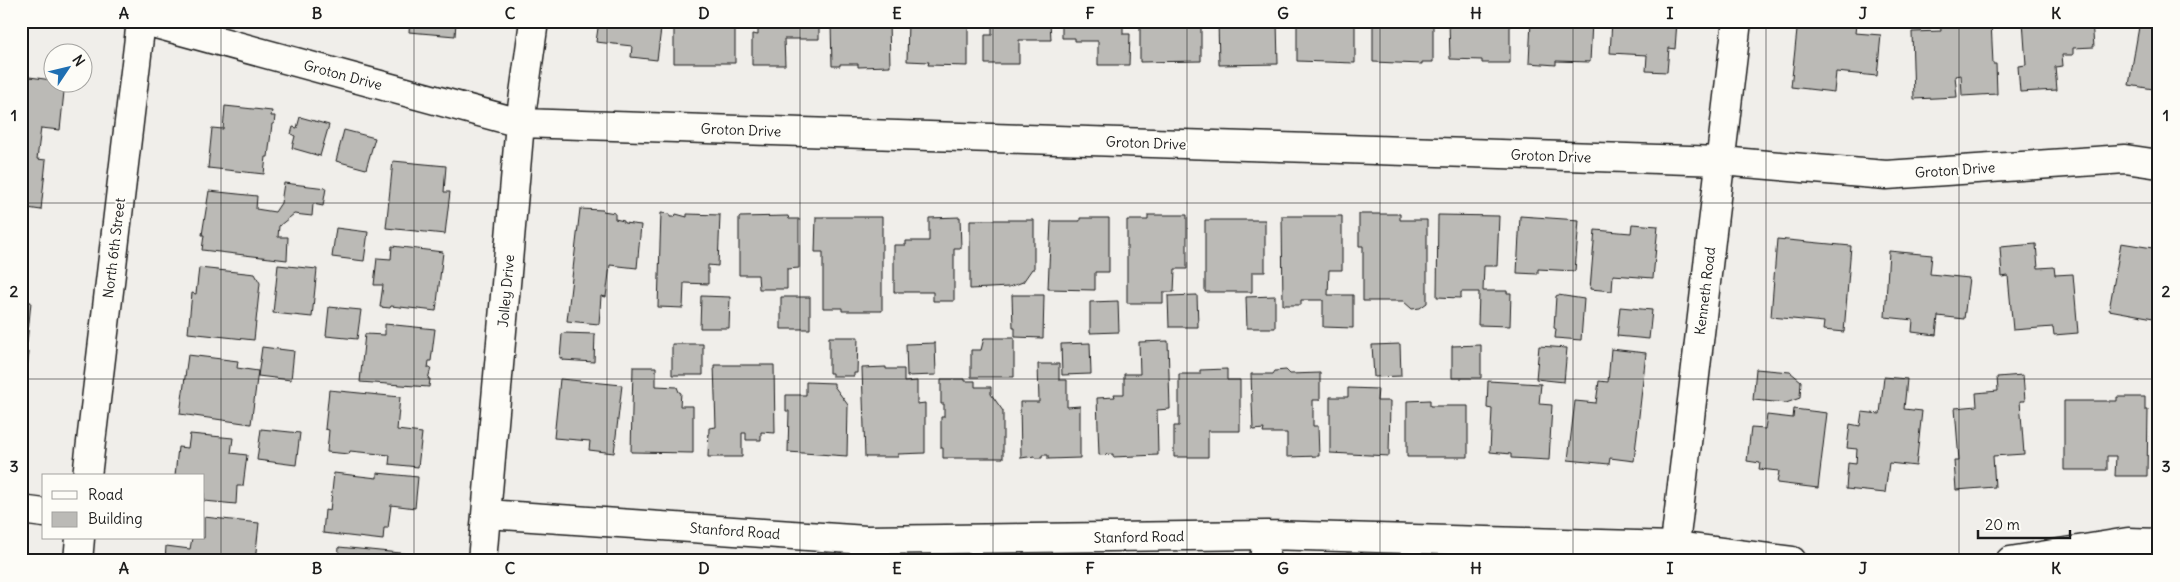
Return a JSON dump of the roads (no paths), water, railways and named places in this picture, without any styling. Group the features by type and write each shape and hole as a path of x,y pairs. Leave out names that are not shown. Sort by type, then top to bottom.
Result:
{"street":[{"name":"North 6th Street","path":"87,474 141,21"},
{"name":"Groton Drive","path":"145,21 520,123 1721,161 1886,175 2125,159 2159,164"},
{"name":"Jolley Drive","path":"482,561 520,123 534,21"},
{"name":"Kenneth Road","path":"1673,553 1737,21"},
{"path":"21,510 42,513"},
{"name":"Stanford Road","path":"487,514 544,517 865,551 1265,548 1673,553 1792,561"},
{"path":"78,561 80,540"},
{"path":"2010,561 2128,542 2159,543"}]}
